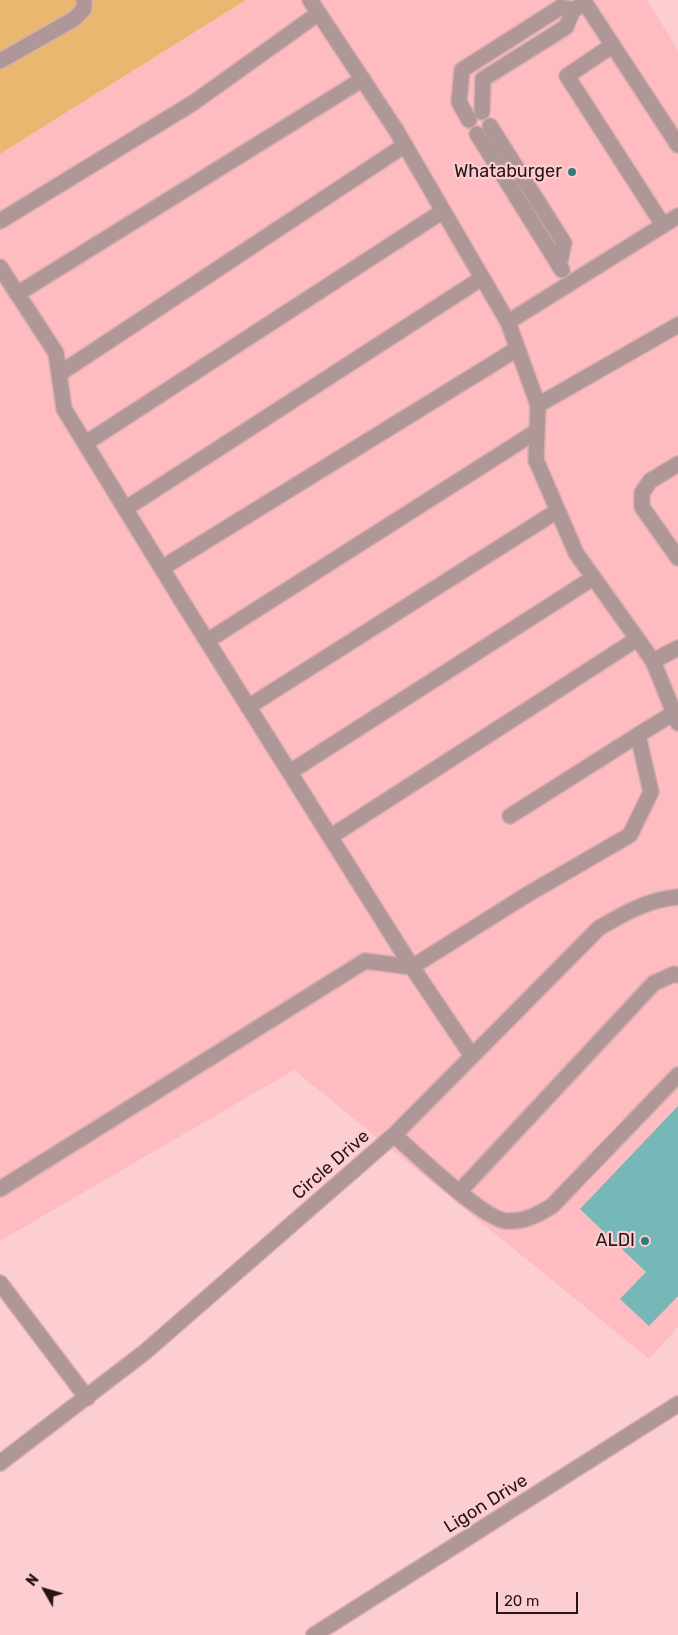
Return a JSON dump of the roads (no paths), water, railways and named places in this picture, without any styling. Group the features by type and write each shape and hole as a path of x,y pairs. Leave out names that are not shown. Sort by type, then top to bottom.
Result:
{"street":[{"path":"0,61 74,19 84,9 84,0"},
{"path":"310,0 405,145 508,322 538,405 536,460 576,553 653,661 676,718 638,735 510,816"},
{"path":"581,5 613,46 678,145"},
{"path":"581,5 566,27 483,79 476,116 459,102 462,70 561,7 581,5"},
{"path":"0,221 193,103 319,14"},
{"path":"613,46 567,76 663,226"},
{"path":"17,294 363,79"},
{"path":"490,126 564,243 559,266"},
{"path":"477,134 570,284"},
{"path":"59,374 405,145"},
{"path":"486,148 512,160"},
{"path":"86,443 443,211"},
{"path":"508,322 678,216"},
{"path":"0,267 56,353 64,409 248,707 412,967 472,1056"},
{"path":"125,509 482,278"},
{"path":"538,405 678,325"},
{"path":"162,568 518,349"},
{"path":"207,641 537,431"},
{"path":"678,464 650,481 642,493 642,507 678,558"},
{"path":"248,707 558,511"},
{"path":"290,772 593,578"},
{"path":"330,837 638,639"},
{"path":"653,661 678,648"},
{"path":"0,1189 366,961 412,967 528,894 630,835 651,792 638,735"},
{"name":"Circle Drive","path":"0,1463 145,1352 394,1135 598,928 644,905 663,898 678,897"},
{"path":"460,1191 654,983 674,974 678,976"},
{"path":"394,1135 480,1209 505,1221 529,1219 552,1206 678,1075"},
{"path":"0,1283 87,1398"},
{"name":"Ligon Drive","path":"314,1635 678,1404"}],"place":[{"name":"Whataburger","path":"572,172"},
{"name":"ALDI","path":"645,1241"}]}
